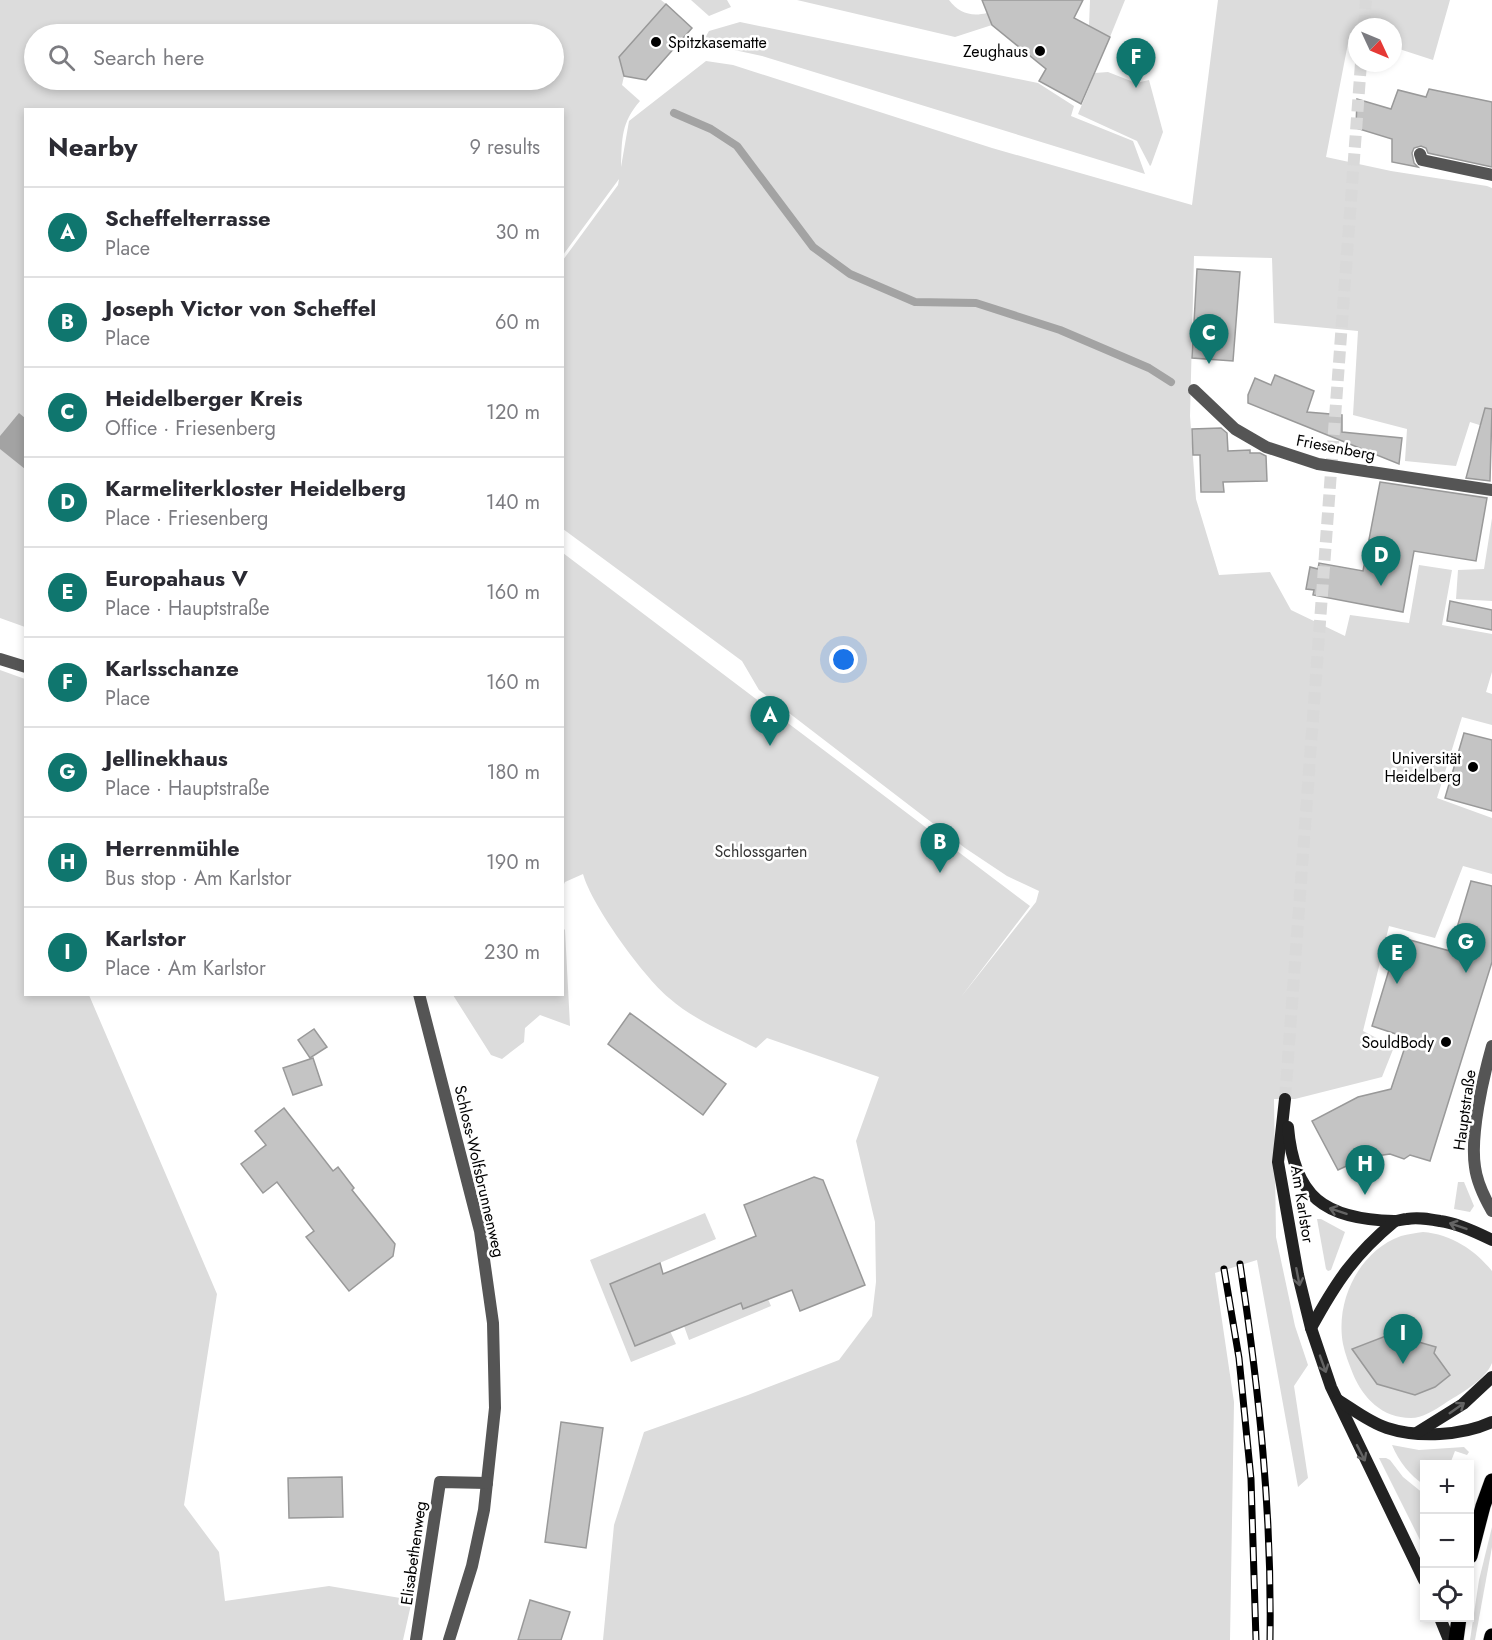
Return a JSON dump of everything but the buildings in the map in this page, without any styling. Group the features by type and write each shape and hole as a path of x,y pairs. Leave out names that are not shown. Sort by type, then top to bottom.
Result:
{"main road":[{"name":"Am Karlstor","path":"1420,1570 1330,1387 1311,1328 1298,1275 1278,1162 1286,1099 1290,1151 1297,1175 1321,1205 1355,1216 1395,1221 1409,1218 1443,1221 1492,1240"},
{"path":"1311,1328 1348,1266 1370,1242 1395,1221"},
{"path":"1417,1433 1463,1404 1492,1377"},
{"path":"1337,1400 1385,1427 1417,1433 1464,1431 1492,1422"},
{"path":"1474,1541 1492,1481"},
{"path":"1442,1622 1449,1640"},
{"path":"1456,1640 1458,1622"}],"street":[{"path":"1420,154 1422,160 1492,175"},
{"name":"Friesenberg","path":"1194,390 1242,434 1266,447 1318,464 1492,490"},
{"path":"0,659 24,666"},
{"name":"Schloss-Wolfsbrunnenweg","path":"420,996 478,1221 492,1311 495,1408 483,1515 471,1566 449,1640"},
{"name":"Hauptstraße","path":"1492,1046 1478,1113 1474,1158 1480,1189 1492,1211"},
{"name":"Elisabethenweg","path":"417,1640 440,1482 487,1483"}],"green space":[{"name":"Schlossgarten","path":"0,0 661,0 666,4 620,57 624,76 622,85 640,101 626,124 621,167 629,121 706,61 733,65 992,148 1192,205 1218,0 1450,0 1433,60 1402,50 1402,18 1348,18 1348,43 1326,157 1391,171 1492,188 1492,429 1470,422 1456,466 1405,461 1407,429 1353,415 1358,331 1274,323 1272,258 1194,256 1190,416 1196,499 1219,575 1270,572 1291,610 1345,636 1350,615 1409,623 1419,565 1452,570 1442,625 1492,634 1492,672 1486,692 1492,694 1492,725 1462,717 1437,798 1492,818 1492,874 1463,866 1435,938 1389,926 1363,1031 1394,1047 1382,1077 1295,1099 1274,1099 1276,1237 1295,1326 1308,1365 1294,1386 1308,1478 1298,1487 1257,1260 1215,1273 1234,1402 1230,1640 603,1640 614,1525 644,1432 839,1360 872,1316 876,1282 875,1222 856,1141 879,1077 767,1038 756,1048 700,1020 658,988 633,958 607,921 588,888 583,874 564,884 564,554 1030,906 961,997 1036,902 1039,891 1007,876 965,848 759,690 742,661 564,530 564,259 618,185 619,179 564,254 564,108 24,108 24,627 0,618"},
{"path":"691,0 727,0 731,7 709,16"},
{"path":"797,0 949,0 966,13 987,13 992,25 955,37"},
{"path":"1090,0 1125,0 1110,37 1089,26"},
{"path":"740,22 1038,83 1074,106 1071,116 1133,141 1145,174 762,56 702,43 709,31"},
{"path":"1108,72 1136,83 1149,80 1163,132 1150,166 1137,141 1078,114 1095,73"},
{"path":"1492,518 1492,601 1456,599 1458,570 1484,569"},
{"path":"0,670 24,679 24,996 89,996 217,1294 184,1505 219,1552 225,1601 329,1586 412,1600 403,1640 0,1640"},
{"path":"564,929 570,1026 540,1015 525,1028 524,1042 502,1059 491,1055 454,996 564,996"},
{"path":"1458,1182 1464,1182 1474,1206 1470,1212 1454,1209"},
{"path":"705,1213 716,1239 610,1284 635,1346 670,1331 676,1344 631,1362 590,1260"},
{"path":"1317,1219 1345,1232 1331,1270 1328,1271 1326,1269"},
{"path":"1423,1232 1443,1236 1462,1244 1492,1271 1492,1363 1484,1376 1464,1391 1437,1409 1420,1417 1411,1418 1383,1410 1362,1391 1349,1363 1341,1328 1347,1295 1362,1265 1386,1243 1401,1236"},
{"path":"768,1299 771,1306 689,1340 684,1326 741,1303 744,1309"},
{"path":"1392,1445 1419,1450 1464,1447 1469,1452 1467,1455 1455,1451 1452,1460 1420,1460 1420,1482 1405,1468"},
{"path":"1379,1458 1390,1460 1403,1477 1420,1491 1420,1540"},
{"path":"1492,1527 1492,1547 1475,1640 1470,1640 1474,1622 1479,1580"}],"shaded area":[{"path":"19,413 24,417 24,468 0,449 0,436"}],"waterway":[{"path":"674,113 711,129 737,146 813,247 850,274 915,302 976,303 1060,330 1149,368 1171,382"}],"tunnel":[{"path":"1365,18 1366,0"},
{"path":"1285,1099 1360,72"}],"railway":[{"path":"1240,1264 1263,1452 1269,1545 1270,1640"},
{"path":"1224,1269 1239,1358 1251,1479 1256,1640"}],"place":[{"name":"Spitzkasematte","path":"656,42"},
{"name":"Zeughaus","path":"1040,51"},
{"name":"Karlsschanze","path":"1136,88"},
{"name":"Heidelberger Kreis","path":"1209,364"},
{"name":"Karmeliterkloster Heidelberg","path":"1381,586"},
{"name":"Scheffelterrasse","path":"770,746"},
{"name":"Universität Heidelberg","path":"1473,767"},
{"name":"Joseph Victor von Scheffel","path":"940,873"},
{"name":"Jellinekhaus","path":"1466,973"},
{"name":"Europahaus V","path":"1397,984"},
{"name":"SouldBody","path":"1446,1042"},
{"name":"Herrenmühle","path":"1365,1195"},
{"name":"Karlstor","path":"1403,1364"}]}
